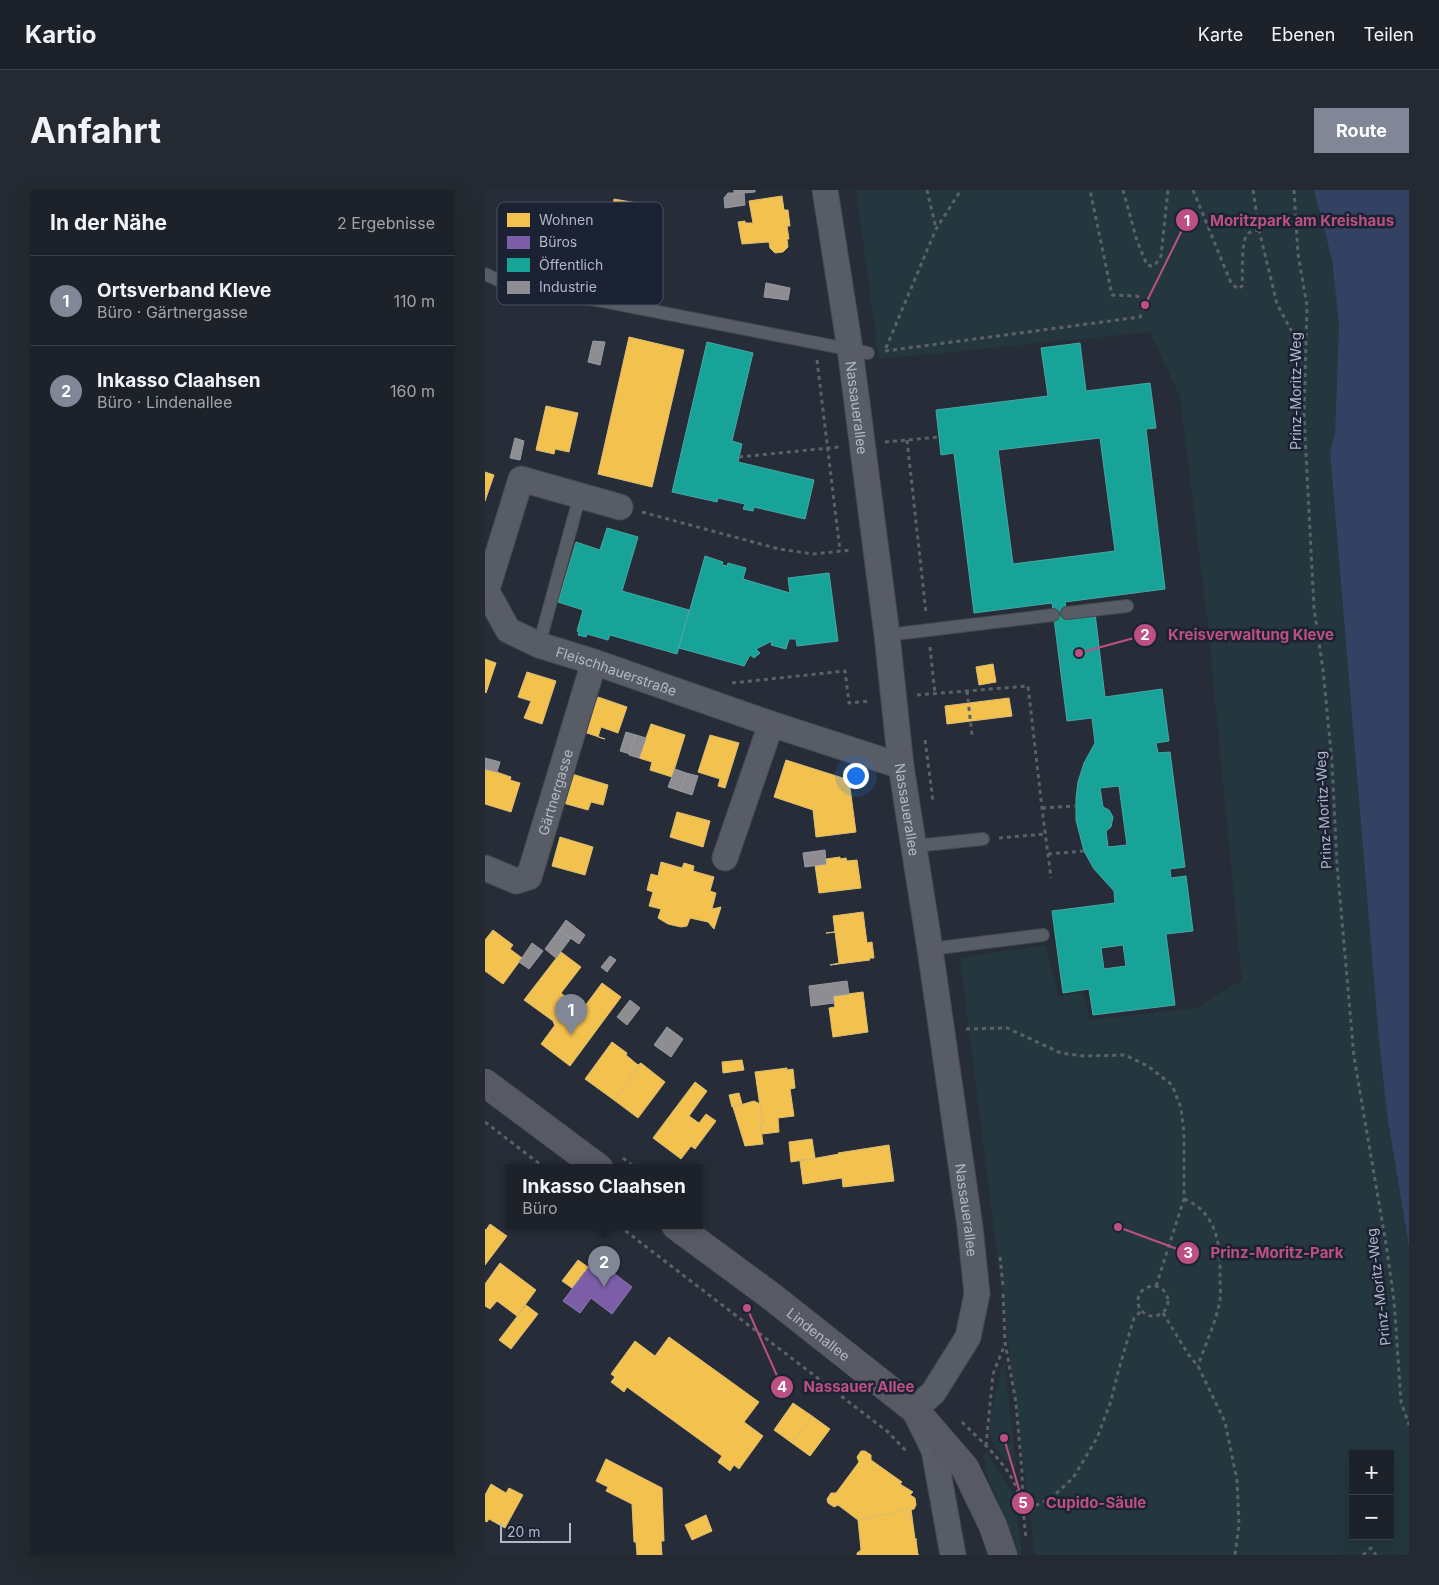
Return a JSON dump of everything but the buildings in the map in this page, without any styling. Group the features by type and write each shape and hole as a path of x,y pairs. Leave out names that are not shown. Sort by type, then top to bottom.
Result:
{"main road":[{"path":"485,1083 594,1164"},
{"name":"Lindenallee","path":"680,1229 771,1296 914,1408"},
{"path":"914,1408 965,1468 993,1526 1015,1551"}],"street":[{"name":"Nassauerallee","path":"825,190 859,351 875,547 887,635 901,766 930,948 970,1227 977,1294 967,1337 933,1393 914,1408"},
{"path":"486,588 521,479 620,507"},
{"name":"Fleischhauerstraße","path":"486,588 494,607 508,630 539,644 771,724 901,766"},
{"name":"Gärtnergasse","path":"485,868 516,881 529,877 594,662"},
{"path":"725,858 771,724"},
{"path":"914,1408 934,1450 953,1555"}],"lane":[{"path":"485,274 497,280"},
{"path":"624,305 859,351"},
{"path":"539,644 580,495"},
{"path":"1067,613 1127,606"},
{"path":"887,635 1053,615"},
{"path":"914,846 983,839"},
{"path":"930,948 1043,935"}],"path":[{"path":"927,190 936,229"},
{"path":"885,351 936,229 961,190"},
{"path":"859,351 885,351 1140,318 1145,305 1137,296 1112,295 1091,190"},
{"path":"1123,190 1137,241 1147,265 1151,266 1155,265 1161,256 1168,190"},
{"path":"1193,190 1231,283 1238,289 1241,286 1246,236 1251,231 1259,230"},
{"path":"1253,190 1259,230 1277,304 1291,332 1307,344"},
{"name":"Prinz-Moritz-Weg","path":"1294,190 1298,254 1307,306 1304,415 1314,608 1323,670 1332,762 1337,864 1354,1056 1393,1290 1401,1402 1409,1425"},
{"path":"815,342 839,551"},
{"path":"907,440 935,694"},
{"path":"620,507 779,549 813,554 875,547"},
{"path":"967,691 972,735"},
{"path":"1042,808 1075,806"},
{"path":"983,839 1045,834"},
{"path":"1048,854 1085,851"},
{"path":"966,1029 1007,1028 1061,1053 1084,1056 1125,1054 1148,1066 1172,1086 1181,1108 1184,1134 1184,1199 1156,1286"},
{"path":"485,1122 540,1164"},
{"path":"1184,1199 1194,1203 1214,1228 1219,1242 1221,1257 1220,1300 1198,1366"},
{"path":"623,1229 888,1432 912,1459"},
{"path":"1156,1286 1165,1291 1168,1299 1163,1312 1155,1316 1141,1311 1137,1301 1143,1289 1156,1286"},
{"path":"1023,1511 1050,1499 1073,1478 1097,1438 1111,1401 1135,1318 1141,1311"},
{"path":"1163,1312 1198,1366 1225,1422 1237,1480 1239,1525 1235,1555"},
{"path":"1015,1551 1023,1511 1022,1472 1015,1403 1005,1342 993,1374 986,1446 1010,1475 1019,1494 1023,1511"},
{"path":"1363,1555 1371,1548 1376,1555"}],"shaded area":[{"path":"856,190 1314,190 1332,260 1339,325 1335,432 1330,452 1379,1041 1387,1114 1409,1247 1409,1555 1035,1555 960,958 1046,945 1058,997 1083,993 1090,1020 1197,1008 1242,980 1208,625 1180,397 1150,332 879,359"},
{"path":"1004,1361 1017,1471 996,1449 990,1434 993,1402"},
{"path":"983,1453 988,1453 1015,1497 1022,1555 1016,1555 1008,1526 986,1472"}],"water":[{"path":"1314,190 1409,190 1409,1247 1387,1114 1379,1041 1330,452 1335,432 1339,325 1332,260"}],"place":[{"name":"Moritzpark am Kreishaus","path":"1145,305"},
{"name":"Kreisverwaltung Kleve","path":"1079,653"},
{"name":"Ortsverband Kleve","path":"571,1035"},
{"name":"Prinz-Moritz-Park","path":"1118,1227"},
{"name":"Inkasso Claahsen","path":"604,1287"},
{"name":"Nassauer Allee","path":"747,1308"},
{"name":"Cupido-Säule","path":"1004,1438"}]}
